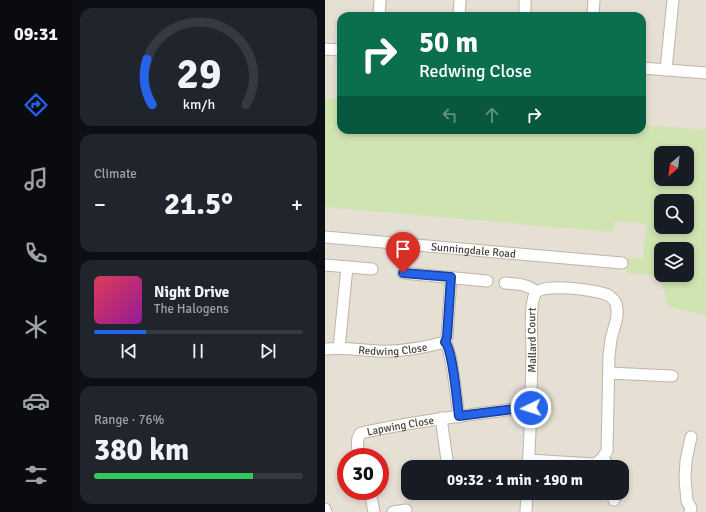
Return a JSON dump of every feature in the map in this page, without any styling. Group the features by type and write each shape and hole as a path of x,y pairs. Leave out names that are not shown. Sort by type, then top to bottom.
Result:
{"street":[{"path":"380,12 381,0"},
{"path":"459,12 460,0"},
{"path":"525,0 525,12"},
{"path":"593,12 594,0"},
{"path":"666,70 673,0"},
{"path":"325,49 337,50"},
{"path":"646,68 706,73"},
{"name":"Sunningdale Road","path":"325,237 622,263"},
{"path":"325,264 372,269"},
{"path":"339,348 347,267"},
{"path":"403,273 487,281"},
{"path":"451,277 447,337 445,342 448,345 459,416"},
{"name":"Mallard Court","path":"505,283 523,284 532,288 536,292"},
{"name":"Mallard Court","path":"536,292 545,288 568,288 607,295 613,299 616,304 616,325 611,339 607,451 602,459"},
{"name":"Mallard Court","path":"529,460 532,311 536,292"},
{"name":"Redwing Close","path":"325,350 339,348 378,351 402,350 422,348 445,342"},
{"path":"609,373 672,376"},
{"name":"Lapwing Close","path":"358,448 358,436 361,433 441,418 531,408"},
{"name":"Lapwing Close","path":"441,418 447,460"},
{"path":"690,512 691,508 687,501 685,479 686,460 691,437"},
{"path":"372,500 374,512"},
{"path":"526,512 527,500"},
{"path":"393,512 406,510"}],"shaded area":[{"path":"325,0 706,0 706,512 325,512"}],"green space":[{"path":"325,98 337,100 337,134 646,134 646,125 706,130 706,315 669,307 662,282 694,282 694,242 654,242 654,276 626,272 629,258 643,259 646,224 615,221 613,232 325,207"}],"route":[{"path":"403,273 451,277 447,337 445,342 448,345 459,416 531,408"}]}
